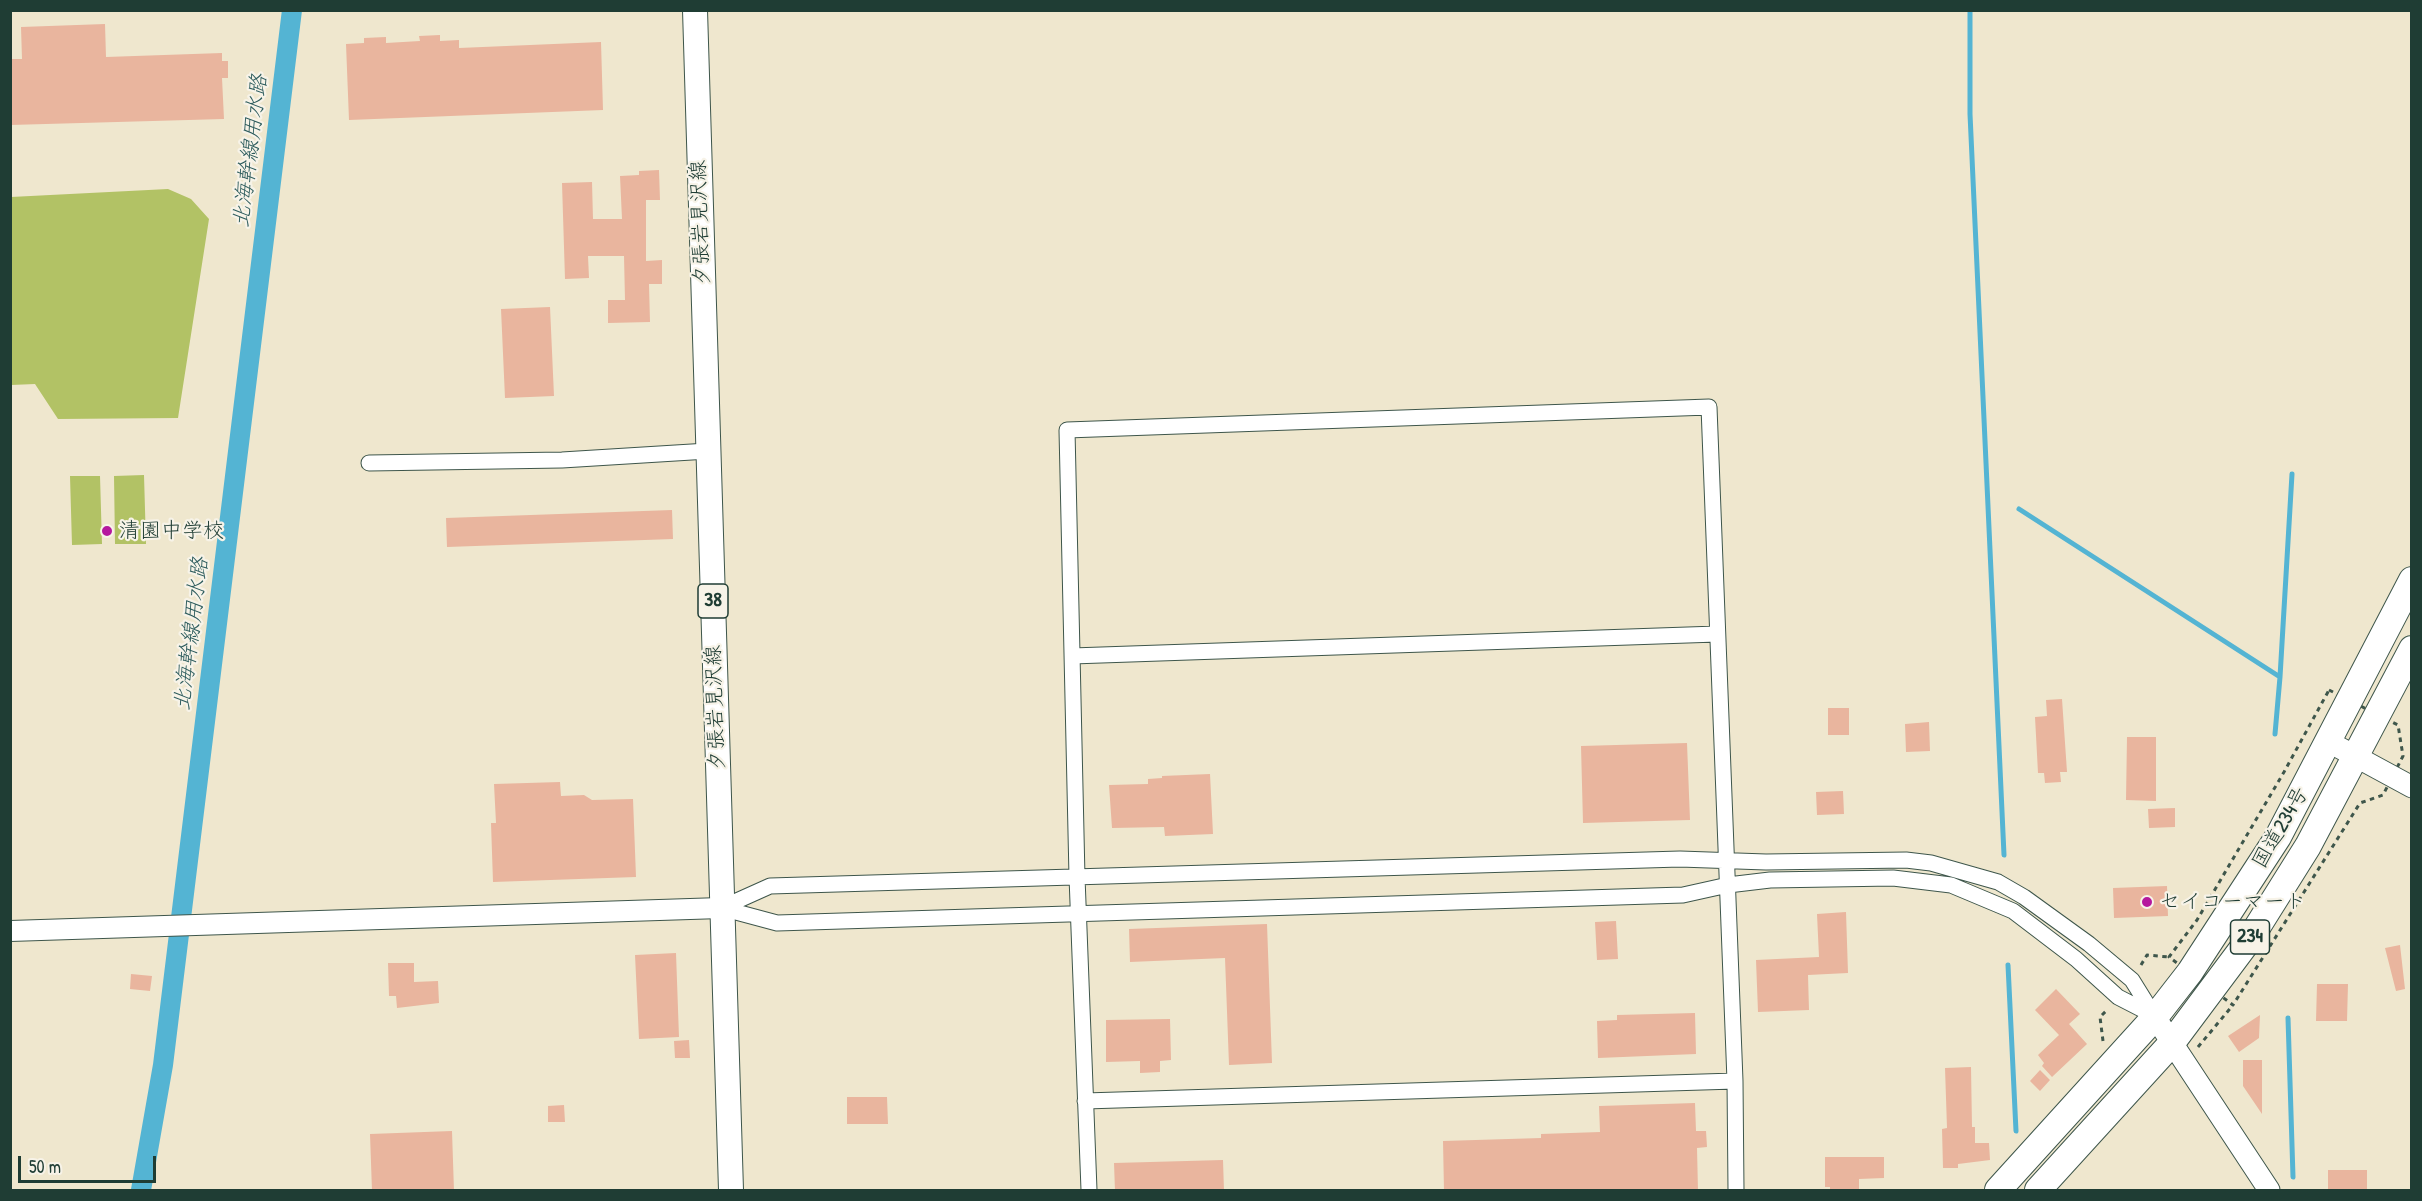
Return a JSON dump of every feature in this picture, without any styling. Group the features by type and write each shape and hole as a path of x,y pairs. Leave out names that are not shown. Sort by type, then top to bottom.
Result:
{"highway":[{"name":"国道234号","path":"1998,1191 2155,1017 2190,972 2273,845 2412,580"},
{"name":"国道234号","path":"2038,1191 2171,1044 2288,880 2412,649"}],"main road":[{"name":"夕張岩見沢線","path":"695,10 731,1191"},
{"path":"2329,742 2412,787"},
{"path":"2155,1017 2269,1191"}],"street":[{"path":"1089,1191 1077,877 1067,430 1709,407 1735,1081 1736,1191"},
{"path":"369,463 562,460 708,451"},
{"path":"1072,656 1717,634"},
{"path":"722,908 770,886 1680,859 1906,860 1931,863 1998,882 2048,913 2132,980 2155,1017"},
{"path":"10,931 722,908 777,923 1683,895 1728,885 1770,880 1893,878 1951,885 2013,912 2076,959 2118,997 2155,1017"},
{"path":"1085,1101 1735,1081"}],"green space":[{"path":"168,189 191,199 209,219 178,418 58,419 35,384 11,385 11,197"},
{"path":"144,475 146,544 115,544 114,476"},
{"path":"70,476 100,476 102,544 72,545"}],"building":[{"path":"105,24 106,57 222,53 222,61 228,61 228,78 222,78 224,119 10,125 10,59 22,59 21,27"},
{"path":"440,35 440,41 459,40 459,48 601,42 603,110 349,120 346,44 364,43 364,38 386,37 386,43 420,41 419,36"},
{"path":"659,170 660,200 646,200 646,261 662,260 662,284 649,284 650,322 608,323 608,300 625,300 624,256 588,256 589,278 565,279 562,183 592,182 593,219 622,219 620,176 639,175 639,171"},
{"path":"550,307 554,396 505,398 501,309"},
{"path":"672,510 673,539 447,547 446,518"},
{"path":"2062,699 2067,772 2060,772 2061,782 2045,783 2044,773 2038,773 2035,717 2047,716 2046,700"},
{"path":"1828,708 1849,708 1849,735 1828,735"},
{"path":"1929,722 1930,751 1906,752 1905,724"},
{"path":"2127,737 2156,737 2156,801 2126,800"},
{"path":"1687,743 1690,820 1583,823 1581,746"},
{"path":"1210,774 1213,834 1165,836 1164,827 1112,828 1109,785 1148,784 1148,779 1162,778 1162,776"},
{"path":"560,782 561,796 584,795 592,800 633,799 636,877 493,882 491,823 496,823 494,784"},
{"path":"1843,791 1844,814 1817,815 1816,792"},
{"path":"2175,808 2175,827 2149,828 2148,809"},
{"path":"2167,886 2168,916 2114,918 2113,888"},
{"path":"1846,912 1848,973 1808,975 1809,1010 1758,1012 1756,960 1819,957 1817,914"},
{"path":"1616,921 1618,959 1597,960 1595,922"},
{"path":"1267,924 1272,1063 1229,1065 1225,958 1130,962 1129,929"},
{"path":"2400,945 2405,989 2396,991 2385,948"},
{"path":"676,953 679,1037 639,1039 635,955"},
{"path":"388,963 414,963 414,982 438,981 439,1003 397,1008 396,996 389,996"},
{"path":"131,974 152,976 150,991 130,989"},
{"path":"2317,984 2348,984 2347,1021 2316,1021"},
{"path":"2056,989 2080,1014 2069,1024 2087,1044 2052,1077 2042,1066 2044,1063 2038,1055 2059,1035 2035,1010"},
{"path":"1695,1013 1696,1054 1598,1058 1597,1021 1617,1020 1617,1015"},
{"path":"2260,1015 2259,1038 2239,1052 2228,1036"},
{"path":"1170,1019 1171,1060 1160,1061 1160,1072 1140,1073 1140,1061 1106,1062 1106,1020"},
{"path":"689,1040 690,1058 675,1058 674,1041"},
{"path":"2243,1060 2262,1060 2262,1114 2243,1086"},
{"path":"1971,1067 1972,1127 1975,1127 1975,1143 1989,1143 1990,1160 1958,1164 1958,1168 1943,1168 1942,1129 1947,1128 1945,1068"},
{"path":"2040,1070 2050,1080 2040,1091 2030,1081"},
{"path":"847,1097 887,1097 888,1124 847,1124"},
{"path":"1695,1103 1696,1131 1706,1131 1707,1147 1697,1148 1698,1191 1444,1191 1443,1141 1541,1138 1541,1134 1600,1132 1599,1106"},
{"path":"564,1105 565,1122 548,1122 548,1106"},
{"path":"452,1131 454,1191 372,1191 370,1134"},
{"path":"1825,1157 1884,1157 1884,1178 1859,1179 1859,1191 1830,1191 1830,1187 1825,1187"},
{"path":"1223,1160 1224,1191 1115,1191 1114,1163"},
{"path":"2328,1170 2367,1170 2367,1191 2328,1191"}],"waterway":[{"name":"北海幹線用水路","path":"141,1190 163,1065 292,10"},
{"path":"1970,10 1970,114 2004,855"},
{"path":"2019,509 2280,677 2292,474"},
{"path":"2275,734 2280,677"},
{"path":"2008,965 2016,1131"},
{"path":"2288,1018 2293,1177"}],"place":[{"name":"清園中学校","path":"107,531"},
{"name":"セイコーマート","path":"2147,902"}]}
